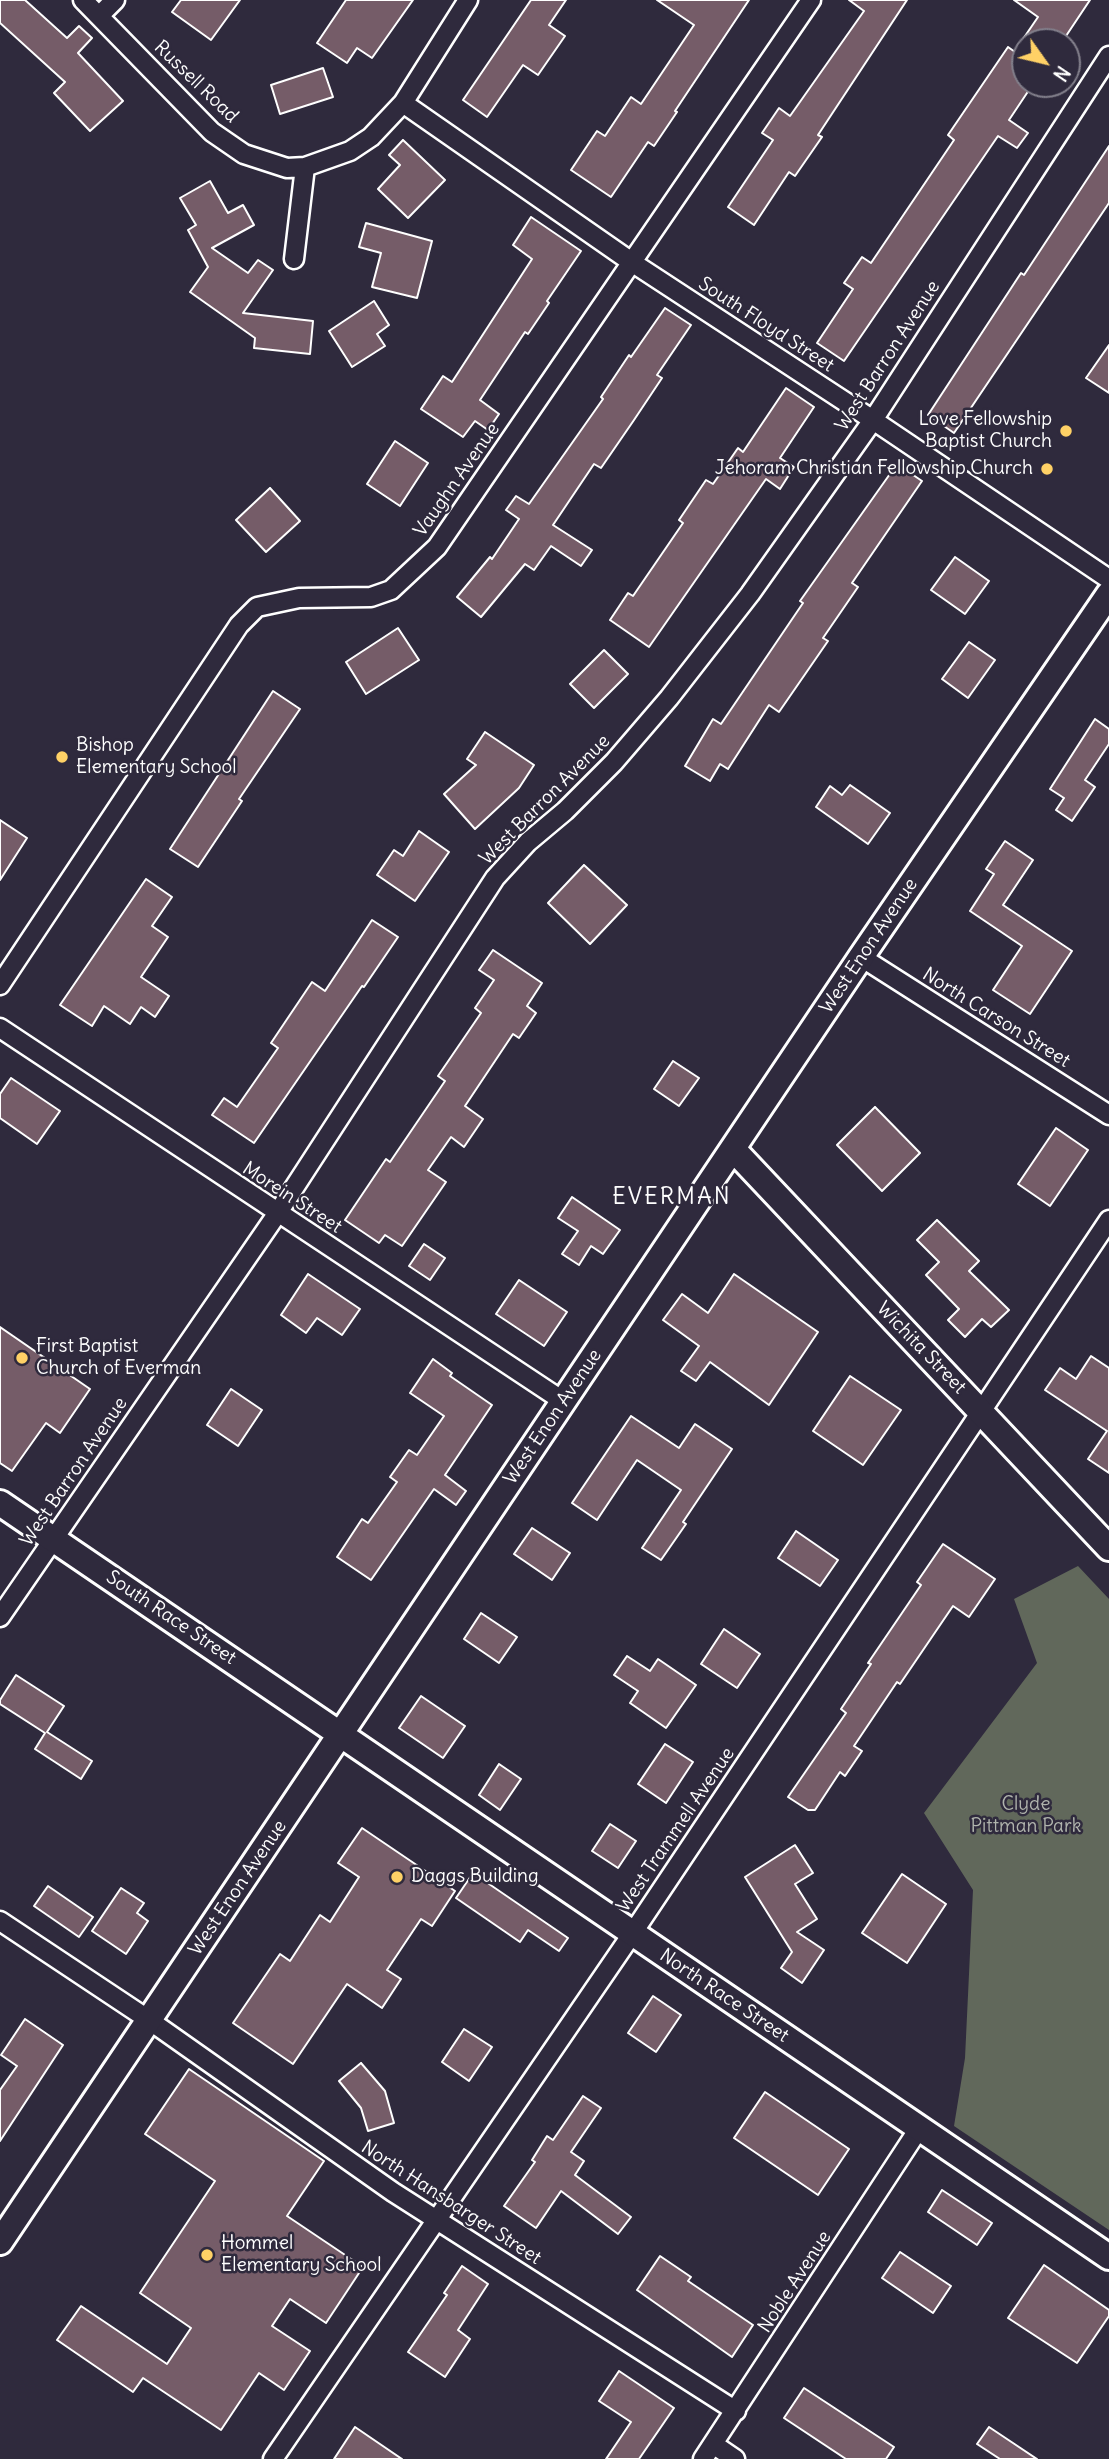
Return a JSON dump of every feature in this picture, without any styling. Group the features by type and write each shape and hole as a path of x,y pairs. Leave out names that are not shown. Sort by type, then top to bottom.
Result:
{"street":[{"name":"Russell Road","path":"83,0 212,132 244,154 287,168 305,167 350,151 371,137 403,103 468,0"},
{"path":"99,16 115,0"},
{"name":"Vaughn Avenue","path":"0,985 239,625 257,607 299,598 370,597 391,590 437,547 811,0"},
{"name":"West Barron Avenue","path":"0,1618 277,1214 495,878 527,842 565,811 614,762 669,698 750,594 873,420 1109,56"},
{"name":"South Floyd Street","path":"403,103 633,264 873,420 1109,579"},
{"path":"294,259 305,167"},
{"name":"West Enon Avenue","path":"0,2242 861,957 1109,594"},
{"name":"North Carson Street","path":"861,957 1109,1115"},
{"name":"Morein Street","path":"0,1028 563,1401"},
{"name":"Wichita Street","path":"733,1149 1109,1548"},
{"name":"West Trammell Avenue","path":"273,2459 632,1934 1109,1220"},
{"name":"South Race Street","path":"0,1503 341,1733"},
{"name":"North Race Street","path":"341,1733 1109,2257"},
{"name":"North Hansbarger Street","path":"0,1921 149,2020 393,2192 736,2411"},
{"name":"Noble Avenue","path":"708,2451 920,2127"},
{"path":"708,2451 736,2459"}],"green space":[{"name":"Clyde Pittman Park","path":"1078,1566 1109,1599 1109,2230 954,2126 965,2058 973,1890 924,1813 1037,1663 1014,1599"}],"building":[{"path":"0,0 25,0 67,38 79,26 92,38 78,53 123,101 90,131 54,93 65,82 0,23"},
{"path":"181,0 240,0 211,40 172,12"},
{"path":"346,0 413,0 372,58 357,48 347,63 317,43"},
{"path":"531,0 566,0 549,25 565,36 538,75 523,65 487,117 463,100"},
{"path":"657,0 749,0 654,146 648,142 611,197 571,170 597,131 605,136 631,97 641,104 694,25"},
{"path":"849,0 907,0 818,135 822,137 795,176 789,172 754,225 728,207 773,140 762,133 779,108 790,116 864,11"},
{"path":"1014,0 1090,0 1071,28 1031,28 1038,17"},
{"path":"1008,47 1011,49 1011,98 1024,98 1009,120 1028,133 1017,148 998,136 844,361 817,343 853,289 844,283 862,257 871,263 954,140 948,135"},
{"path":"323,68 333,97 280,114 271,85"},
{"path":"403,140 445,180 408,218 378,189 400,165 389,155"},
{"path":"1109,146 1109,203 954,433 928,415 1021,273 1024,275"},
{"path":"210,181 228,213 243,205 254,225 212,248 248,273 258,260 273,270 243,313 313,321 310,354 254,348 255,338 190,292 208,267 188,230 196,225 180,198"},
{"path":"531,217 581,251 528,334 525,332 480,400 499,414 488,430 475,421 463,437 421,409 443,376 452,382 532,259 513,245"},
{"path":"366,223 432,241 417,298 372,287 381,253 359,247"},
{"path":"374,301 389,325 377,334 385,346 352,367 329,331"},
{"path":"665,308 691,325 657,375 662,378 601,468 594,464 553,525 592,550 581,566 551,546 534,570 525,564 481,617 457,597 490,557 492,559 519,519 506,510 516,496 529,504 603,399 601,397 629,355 631,357"},
{"path":"1109,345 1109,393 1086,378"},
{"path":"786,388 814,407 780,458 794,467 780,489 766,479 649,647 610,620 628,593 633,596 683,523 679,520 706,480 713,484 738,448 743,452"},
{"path":"395,441 428,463 400,506 367,484"},
{"path":"897,464 922,481 852,583 858,587 823,638 828,641 779,712 769,705 728,769 720,764 710,781 685,766 713,719 721,724 803,603 800,601"},
{"path":"270,488 300,521 266,552 236,520"},
{"path":"955,557 989,581 965,614 931,590"},
{"path":"398,628 419,660 366,694 346,662"},
{"path":"969,642 995,660 968,698 942,679"},
{"path":"604,650 628,674 594,708 570,684"},
{"path":"273,691 300,709 239,799 242,801 198,867 170,849"},
{"path":"1095,719 1109,729 1109,744 1085,780 1095,787 1072,821 1056,810 1064,798 1050,789"},
{"path":"485,732 534,765 519,788 475,829 444,794 476,765 467,759"},
{"path":"850,785 890,813 868,844 816,807 830,786 842,795"},
{"path":"0,820 27,838 0,880"},
{"path":"419,831 449,852 415,901 377,875 394,850 403,856"},
{"path":"1005,841 1033,860 1003,905 1072,951 1030,1014 993,990 1022,946 970,911 994,874 986,869"},
{"path":"584,865 627,905 590,944 548,903"},
{"path":"146,879 172,897 152,926 168,937 141,977 169,996 155,1017 141,1007 130,1024 104,1006 92,1026 60,1005"},
{"path":"372,920 398,937 254,1143 212,1115 224,1098 237,1107 278,1048 271,1043 312,982 325,991"},
{"path":"493,950 542,983 527,1006 536,1013 519,1038 513,1034 465,1106 483,1119 464,1147 451,1137 428,1170 446,1182 402,1246 385,1235 379,1243 345,1220 386,1159 390,1162 445,1081 438,1076 481,1013 475,1008 494,980 479,970"},
{"path":"673,1061 699,1078 679,1106 654,1089"},
{"path":"11,1078 60,1111 37,1144 0,1118 0,1094"},
{"path":"875,1107 920,1153 882,1191 837,1145"},
{"path":"1056,1128 1088,1150 1050,1206 1018,1184"},
{"path":"572,1197 620,1230 603,1254 591,1246 579,1265 562,1254 578,1231 558,1218"},
{"path":"937,1220 979,1261 969,1271 1009,1310 991,1327 982,1319 965,1337 948,1320 959,1309 926,1275 939,1262 917,1240"},
{"path":"424,1244 445,1258 430,1280 409,1266"},
{"path":"308,1274 360,1309 342,1335 317,1318 306,1333 281,1315"},
{"path":"734,1274 818,1332 769,1405 710,1362 696,1381 681,1371 699,1346 663,1320 682,1294 708,1313"},
{"path":"519,1280 567,1312 544,1346 496,1314"},
{"name":"First Baptist Church of Everman","path":"0,1327 90,1389 60,1433 46,1423 12,1471 0,1463"},
{"path":"1091,1356 1109,1368 1109,1473 1088,1459 1107,1431 1045,1390 1060,1368 1076,1379"},
{"path":"433,1359 452,1373 450,1376 492,1405 445,1475 466,1491 456,1505 434,1489 371,1580 337,1557 362,1519 368,1523 397,1482 390,1477 409,1450 417,1455 444,1416 410,1393"},
{"path":"850,1376 901,1410 863,1465 813,1431"},
{"path":"231,1389 262,1410 238,1446 207,1425"},
{"path":"631,1416 679,1448 695,1424 732,1449 661,1560 642,1548 681,1490 637,1460 597,1520 572,1503"},
{"path":"532,1528 570,1553 552,1580 514,1554"},
{"path":"796,1531 838,1560 820,1586 778,1558"},
{"path":"943,1544 995,1579 969,1617 953,1606 854,1746 862,1751 845,1776 840,1772 815,1810 808,1810 788,1797 846,1713 841,1709 871,1664 868,1663 921,1585 917,1582"},
{"path":"481,1613 517,1637 499,1663 464,1639"},
{"path":"724,1629 760,1654 737,1688 701,1664"},
{"path":"627,1656 650,1671 658,1659 696,1685 666,1728 630,1703 638,1691 614,1675"},
{"path":"16,1675 64,1706 47,1732 92,1761 81,1779 35,1749 45,1733 0,1704"},
{"path":"421,1696 465,1726 443,1758 399,1728"},
{"path":"665,1744 693,1762 666,1803 638,1784"},
{"path":"499,1764 521,1779 500,1810 479,1795"},
{"path":"610,1824 636,1841 618,1868 592,1851"},
{"path":"362,1828 455,1891 432,1926 421,1919 387,1970 401,1979 382,2008 347,1984 293,2064 233,2023 280,1954 290,1961 320,1915 330,1922 359,1877 338,1863"},
{"path":"795,1845 813,1873 795,1884 817,1919 797,1932 824,1950 802,1983 781,1968 792,1952 745,1877"},
{"path":"473,1873 568,1938 559,1951 528,1930 520,1942 456,1898"},
{"path":"902,1874 946,1904 907,1963 862,1933"},
{"path":"48,1886 93,1917 79,1937 34,1906"},
{"path":"121,1888 144,1903 137,1913 148,1921 126,1954 92,1931"},
{"path":"653,1996 681,2015 656,2052 628,2033"},
{"path":"25,2019 63,2045 0,2141 0,2090 17,2066 1,2055"},
{"path":"464,2029 492,2047 469,2081 442,2062"},
{"path":"361,2063 385,2091 394,2123 368,2131 361,2108 339,2081"},
{"path":"189,2069 324,2161 287,2216 363,2267 326,2323 290,2299 272,2326 310,2351 284,2390 259,2373 221,2430 143,2378 133,2392 57,2340 81,2306 167,2364 191,2328 140,2293 215,2181 145,2134"},
{"path":"765,2092 849,2149 818,2195 734,2138"},
{"path":"583,2096 601,2108 571,2152 584,2161 575,2175 631,2217 618,2234 561,2191 536,2228 504,2206 535,2162 532,2160 547,2136 553,2140"},
{"path":"942,2190 992,2223 977,2245 928,2212"},
{"path":"900,2252 951,2286 933,2313 882,2278"},
{"path":"660,2256 691,2277 688,2281 753,2325 732,2357 637,2290"},
{"path":"1044,2265 1109,2310 1109,2316 1077,2363 1008,2318"},
{"path":"462,2266 488,2284 458,2330 470,2339 445,2377 408,2352 447,2295 444,2293"},
{"path":"619,2371 674,2408 639,2459 606,2459 631,2422 599,2401"},
{"path":"804,2388 894,2447 886,2459 846,2459 784,2418"},
{"path":"355,2427 402,2459 334,2459"},
{"path":"989,2427 1037,2459 1000,2459 977,2444"}],"place":[{"name":"Love Fellowship Baptist Church","path":"1066,431"},
{"name":"Jehoram Christian Fellowship Church","path":"1047,469"},
{"name":"Bishop Elementary School","path":"62,757"},
{"name":"First Baptist Church of Everman","path":"22,1358"},
{"name":"Daggs Building","path":"397,1877"},
{"name":"Hommel Elementary School","path":"207,2255"}],"district":[{"name":"EVERMAN","path":"672,1197"}]}
